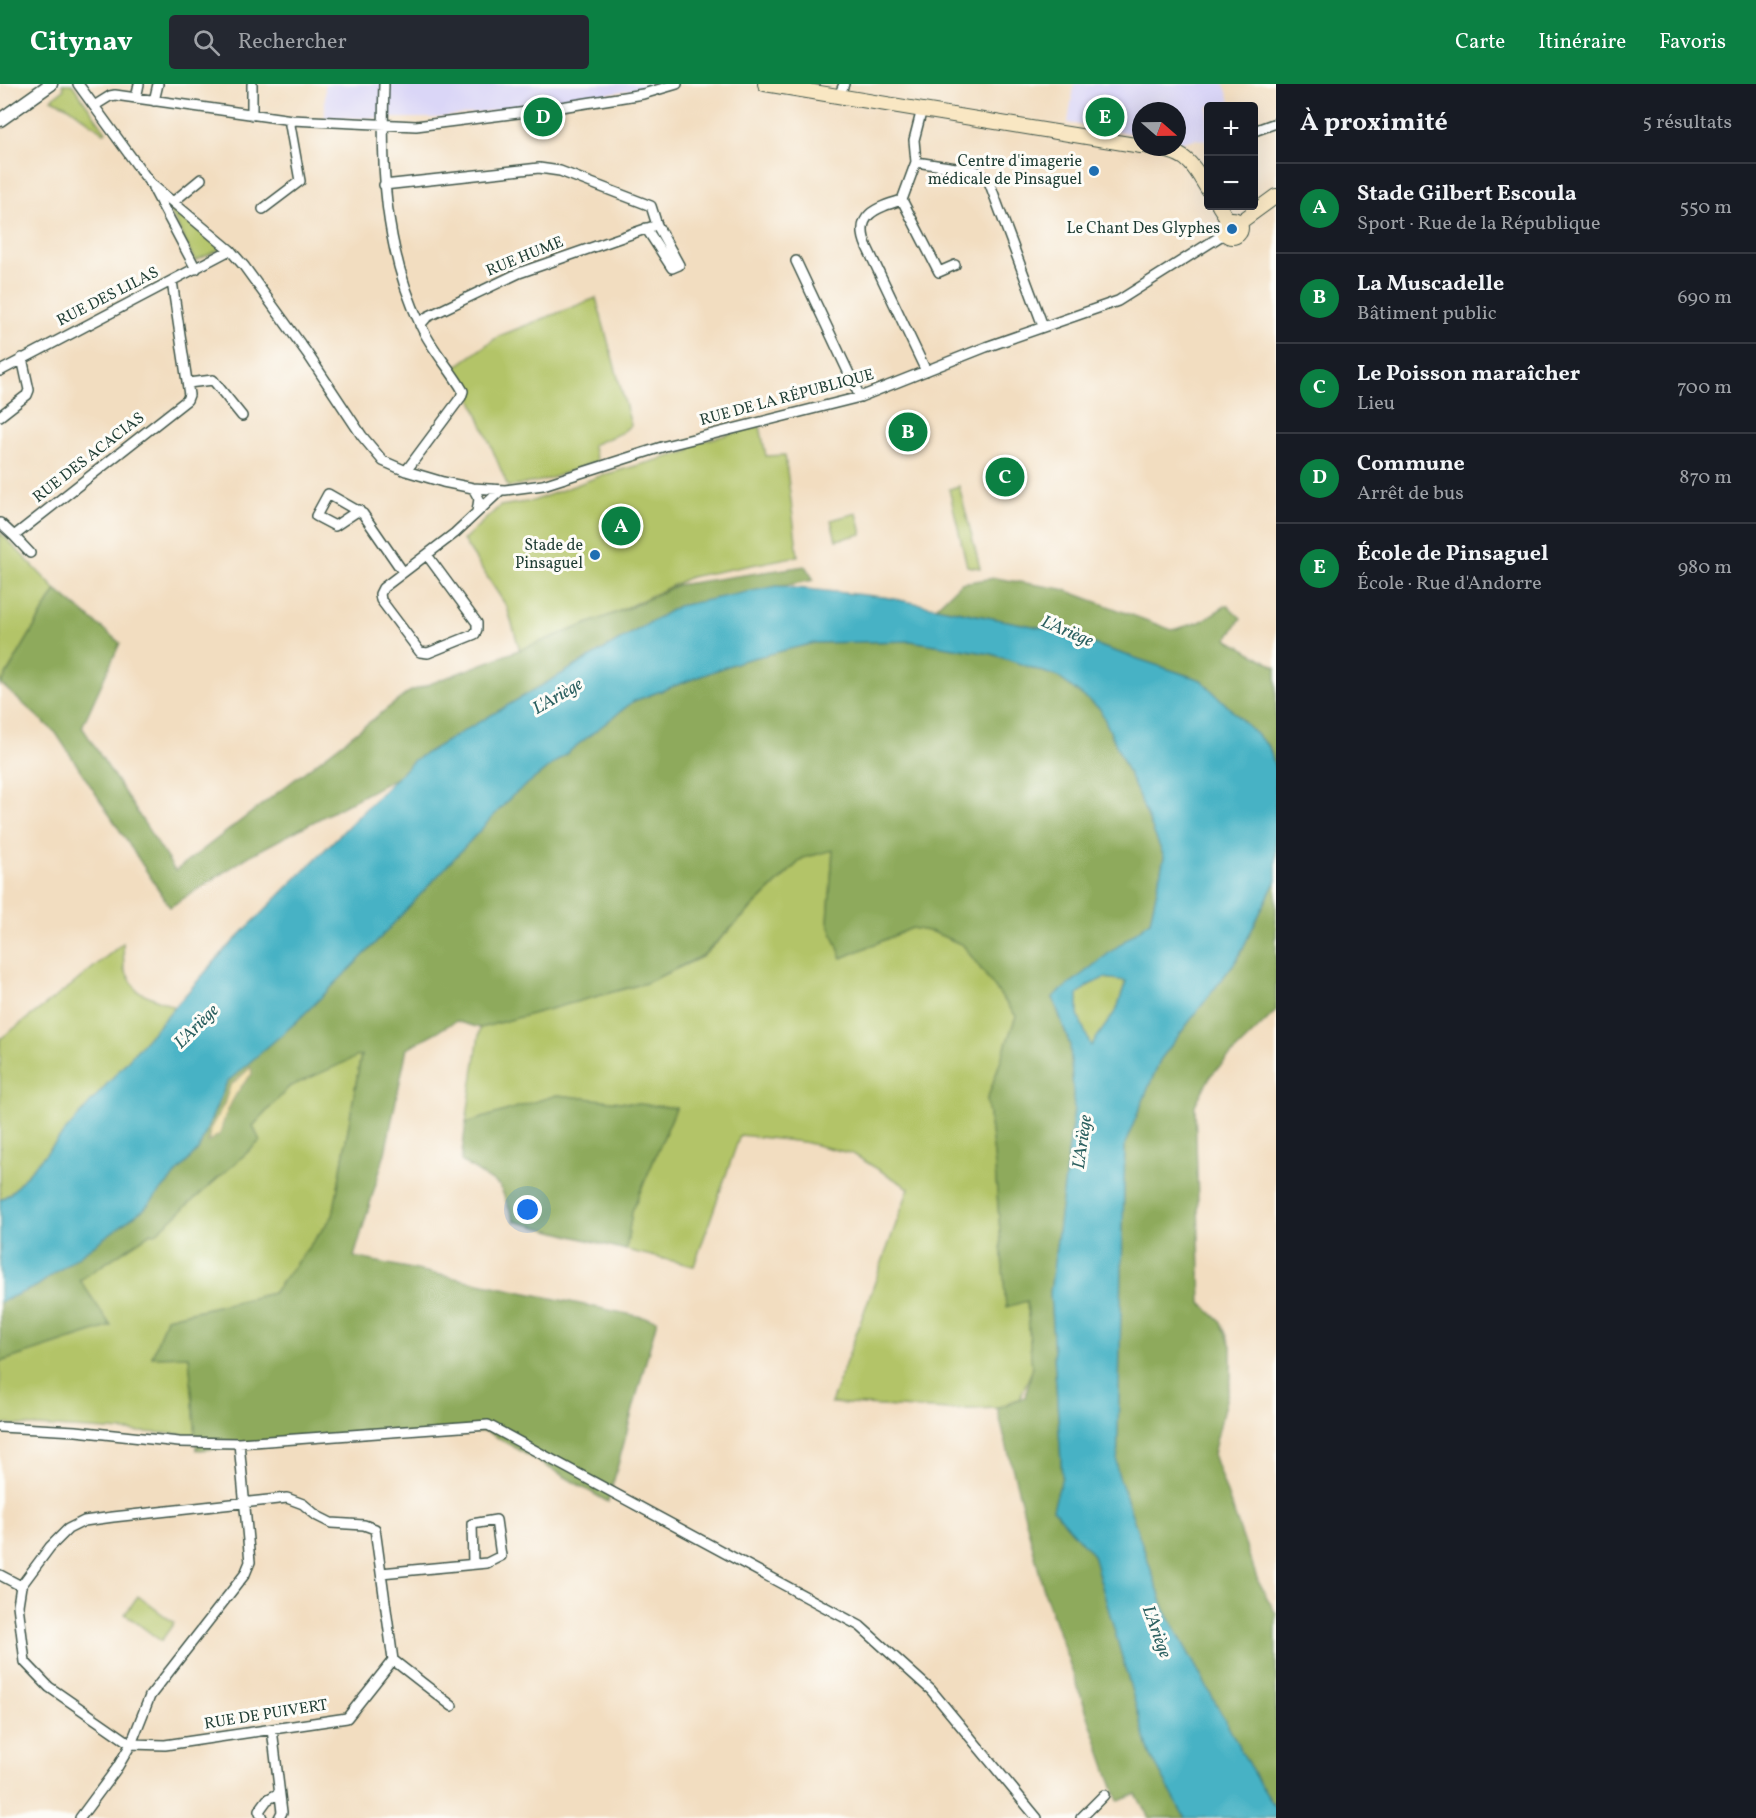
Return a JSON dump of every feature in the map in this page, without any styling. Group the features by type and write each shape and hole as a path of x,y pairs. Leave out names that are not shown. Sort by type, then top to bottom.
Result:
{"main road":[{"path":"765,84 841,90 922,109 1132,144"},
{"path":"1184,156 1204,182"},
{"path":"1224,234 1222,226 1276,196"},
{"path":"1223,210 1233,221"}],"street":[{"path":"0,120 51,84"},
{"path":"78,84 150,183 196,269"},
{"path":"136,98 139,84"},
{"path":"154,101 158,84"},
{"path":"252,84 252,116"},
{"path":"384,84 382,125 384,185 395,255 420,325 437,355 463,391 461,398 406,471"},
{"path":"94,106 110,96 292,120 416,126 643,94 677,84"},
{"path":"922,109 914,140 916,162 902,200 939,272 956,265"},
{"path":"263,209 300,181 290,126 292,120"},
{"path":"1258,130 1276,123"},
{"path":"916,162 976,171 988,180 1043,326"},
{"path":"384,185 539,168 560,171 651,206 657,225 679,265 672,268 646,228"},
{"path":"173,202 201,179"},
{"name":"RUE DE LA RÉPUBLIQUE","path":"150,183 230,250 307,353 362,436 383,461 406,471 443,482 473,488 501,490 543,485 665,446 860,398 1043,326 1118,301 1224,234"},
{"path":"902,200 883,206 866,217 861,228 863,238 926,371"},
{"name":"RUE HUME","path":"420,325 427,317 519,273 657,225"},
{"name":"RUE DES LILAS","path":"0,371 230,250"},
{"path":"796,261 860,398"},
{"path":"172,280 188,383 213,380 242,416"},
{"path":"0,416 27,395 29,390 22,358"},
{"name":"RUE DES ACACIAS","path":"14,536 187,400 188,383"},
{"path":"473,488 479,499 477,512"},
{"path":"427,555 477,624 475,634 428,653 420,651 381,600 380,594 383,588 427,555 501,490"},
{"path":"359,510 403,572"},
{"path":"0,523 30,553"},
{"path":"0,1427 188,1442 239,1443 488,1425 860,1626 931,1690 1037,1818"},
{"path":"80,1818 117,1768 131,1744 150,1696 245,1574 250,1562 239,1443"},
{"path":"131,1744 49,1687 25,1662 18,1605 21,1586 68,1529 84,1521 287,1498 303,1504 317,1516 331,1522 364,1525 375,1529 393,1660 452,1706"},
{"path":"381,1572 487,1563 501,1556 496,1520 472,1524 473,1564"},
{"path":"0,1575 21,1586"},
{"name":"RUE DE PUIVERT","path":"131,1744 165,1745 347,1718 393,1660"},
{"path":"272,1729 282,1812 279,1818"},
{"path":"262,1818 259,1811 267,1800 279,1793"},
{"path":"1081,1818 1104,1795"}],"shaded area":[{"path":"325,84 658,85 438,118 325,118"},
{"path":"1074,84 1224,84 1231,102 1204,102 1204,140 1195,139 1186,141 1186,102 1132,102 1132,134 1068,123"}],"green space":[{"path":"62,84 72,84 106,132 104,133 69,107 51,99 64,89"},
{"path":"173,209 223,248 195,261 170,211"},
{"path":"596,298 631,425 621,433 592,445 597,461 546,480 508,487 467,388 454,368 499,336"},
{"name":"Stade de Pinsaguel","path":"760,426 766,456 785,455 798,556 690,577 584,628 521,654 507,607 463,540 500,506 533,501 603,475 690,451 688,445"},
{"path":"959,486 980,568 967,566 949,489"},
{"path":"857,513 862,534 836,540 831,520"},
{"path":"0,532 56,590 0,685"},
{"path":"805,566 814,580 678,606 414,760 396,778 249,856 170,907 56,733 1,684 56,590 120,643 82,727 175,871 409,692 631,607 677,585"},
{"path":"995,578 1062,589 1172,630 1200,622 1227,605 1241,618 1227,639 1276,667 1276,771 1269,747 1201,680 1048,629 936,607 961,583"},
{"path":"911,641 992,654 1058,677 1100,709 1164,857 1150,921 1053,998 1070,1045 1074,1109 1050,1293 1062,1477 1053,1509 1093,1555 1149,1752 1185,1818 1149,1818 1136,1794 1118,1801 1044,1591 997,1408 1025,1397 1032,1370 1027,1301 1006,1307 994,1155 987,1100 1016,1016 963,945 933,932 912,928 842,958 828,922 833,850 803,858 702,956 646,983 480,1028 456,1021 407,1048 385,1153 354,1257 657,1320 608,1502 486,1431 197,1450 189,1356 152,1357 166,1318 273,1293 333,1216 361,1055 289,1087 253,1126 260,1141 155,1234 151,1233 80,1280 111,1326 0,1362 0,1302 37,1286 144,1209 198,1150 227,1082 295,1023 367,952 512,796 634,701 741,661 814,643"},
{"path":"833,850 828,922 842,958 912,928 933,932 963,945 1016,1016 987,1100 994,1155 1006,1306 1027,1300 1032,1370 1020,1398 997,1408 949,1410 831,1403 909,1188 853,1154 803,1142 740,1135 694,1266 626,1250 632,1211 676,1109 557,1095 466,1123 480,1028 646,983 702,957 803,858"},
{"path":"1276,880 1276,1011 1211,1075 1195,1105 1201,1303 1221,1322 1231,1346 1231,1379 1213,1454 1258,1581 1276,1614 1276,1809 1255,1776 1164,1608 1117,1471 1125,1144 1160,1060 1238,958"},
{"path":"123,943 124,969 137,991 175,1007 11,1193 0,1200 0,1039"},
{"path":"1103,978 1126,980 1117,1009 1091,1047 1078,1015 1078,994"},
{"path":"361,1054 333,1216 273,1293 166,1318 152,1357 189,1356 196,1435 0,1424 0,1362 111,1326 79,1280 151,1233 155,1234 260,1141 253,1126 289,1087"},
{"path":"557,1095 676,1108 632,1211 626,1250 514,1221 500,1186 461,1161 466,1123"},
{"path":"138,1596 174,1623 161,1641 125,1614"}],"sand":[{"path":"251,1067 252,1074 232,1102 220,1134 208,1142 210,1129 224,1104 230,1086"}],"water":[{"name":"L'Ariège","path":"777,586 884,597 1048,629 1201,680 1269,747 1276,771 1276,880 1238,958 1160,1060 1125,1144 1117,1471 1164,1608 1255,1776 1276,1809 1276,1818 1185,1818 1149,1752 1093,1555 1053,1509 1062,1477 1050,1293 1074,1109 1070,1045 1053,997 1150,921 1164,857 1100,709 1058,677 992,654 911,641 814,643 741,661 634,701 512,796 367,952 295,1023 227,1082 198,1150 144,1209 37,1286 0,1302 0,1200 11,1193 224,951 414,760 678,606","holes":["1104,978 1126,981 1117,1009 1091,1046 1078,1015 1078,994 1089,985"]}],"place":[{"name":"Commune","path":"543,117"},
{"name":"École de Pinsaguel","path":"1105,117"},
{"name":"Centre d'imagerie médicale de Pinsaguel","path":"1094,171"},
{"name":"Le Chant Des Glyphes","path":"1232,229"},
{"name":"La Muscadelle","path":"908,432"},
{"name":"Le Poisson maraîcher","path":"1005,477"},
{"name":"Stade Gilbert Escoula","path":"621,526"},
{"name":"Stade de Pinsaguel","path":"595,555"}]}
